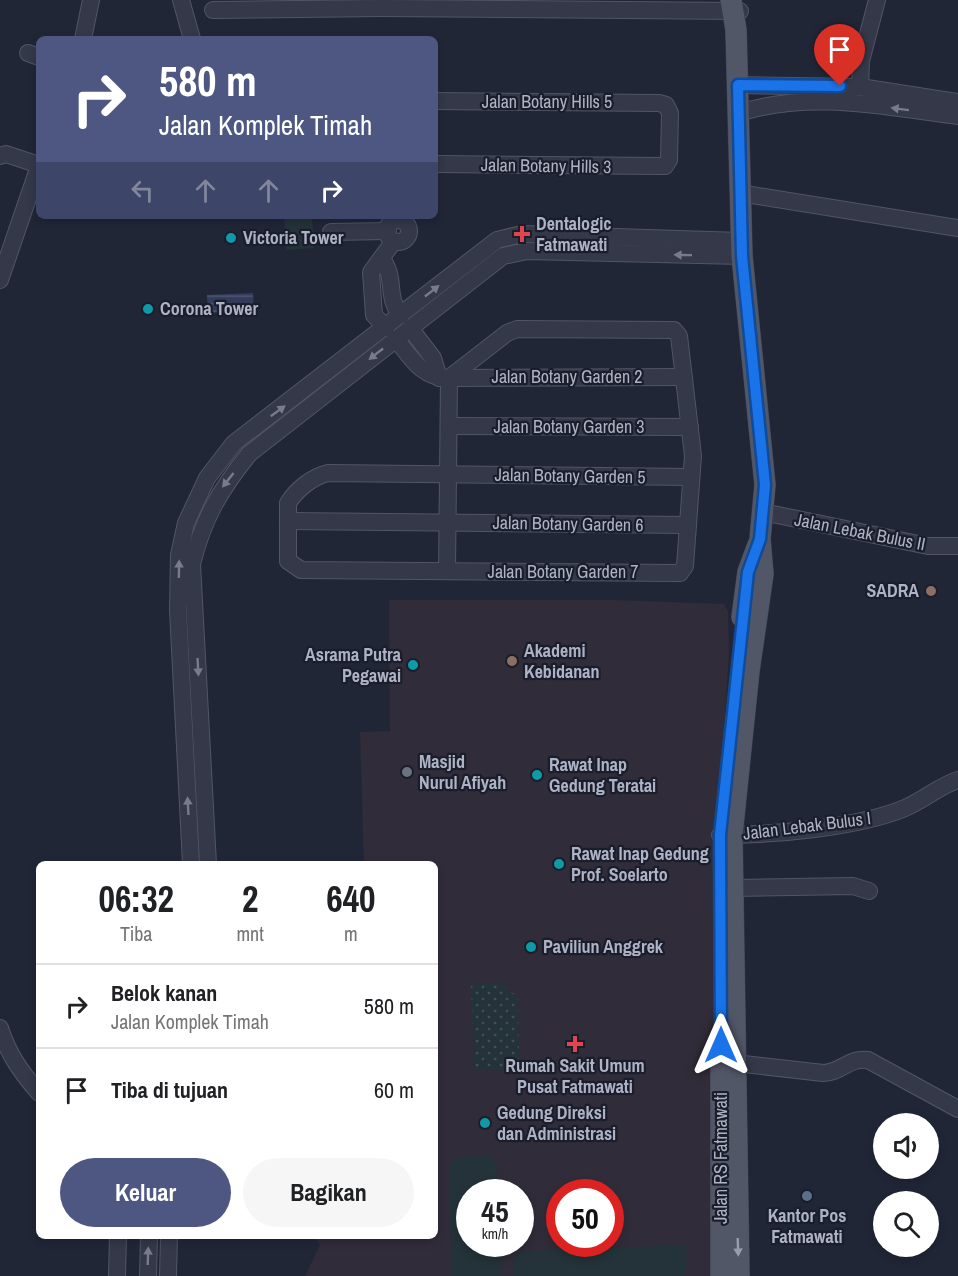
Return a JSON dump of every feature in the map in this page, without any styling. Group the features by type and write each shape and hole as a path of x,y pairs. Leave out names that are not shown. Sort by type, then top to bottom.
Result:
{"main road":[{"name":"Jalan RS Fatmawati","path":"736,10 741,249 765,464 760,539 763,574 746,639 726,835 729,1213 739,1276"},
{"name":"Jalan RS Fatmawati","path":"722,1276 729,1213 735,1063 733,888 726,835"}],"street":[{"path":"84,36 91,0"},
{"path":"181,0 191,36"},
{"path":"860,87 861,61 877,0"},
{"path":"213,10 394,8 736,10"},
{"path":"738,85 860,87 958,102"},
{"path":"739,113 756,108 831,100 958,116"},
{"name":"Jalan Botany Hills 5","path":"438,101 659,103 666,105 670,113 669,160 665,166 657,168"},
{"path":"0,158 36,167"},
{"name":"Jalan Botany Hills 3","path":"438,164 657,168"},
{"path":"0,280 36,174"},
{"path":"739,193 958,228"},
{"path":"402,219 392,222 391,236 382,259 371,272 374,315 419,369 444,378"},
{"path":"331,232 391,236"},
{"path":"208,861 182,544 186,523 207,478 234,443 391,333 497,240 522,234 741,249"},
{"path":"382,259 390,270 392,305 433,358 444,378 449,426 447,571"},
{"path":"444,378 507,333 517,329 674,330 679,336 693,456 688,525"},
{"name":"Jalan Botany Garden 2","path":"444,378 684,377"},
{"name":"Jalan Botany Garden 3","path":"449,426 690,427"},
{"name":"Jalan Botany Garden 5","path":"288,521 288,503 293,495 317,476 328,473 692,477"},
{"name":"Jalan Lebak Bulus II","path":"763,512 928,546 958,546"},
{"name":"Jalan Botany Garden 6","path":"288,521 688,525"},
{"name":"Jalan Botany Garden 7","path":"288,521 288,561 292,567 301,570 680,573 685,566 688,525"},
{"path":"186,609 191,861"},
{"name":"Jalan Lebak Bulus I","path":"726,835 842,825 880,817 907,807 946,784 958,780"},
{"path":"733,888 853,886 869,891"},
{"path":"0,1028 5,1046 18,1069 36,1090"},
{"path":"735,1063 832,1073 852,1060 868,1060 958,1109"},
{"path":"117,1276 118,1239"},
{"path":"147,1276 149,1239"},
{"path":"168,1276 169,1239"}],"shaded area":[{"path":"284,219 312,219 314,248 286,250"},
{"name":"Rumah Sakit Umum Pusat Fatmawati","path":"389,600 613,600 724,604 728,611 729,654 717,838 714,1276 305,1276 320,1245 316,1239 438,1239 438,861 364,861 360,732 390,731"},
{"path":"531,665 559,665 559,678 531,678"},
{"path":"471,983 504,983 507,989 518,997 519,1058 508,1069 474,1070"},
{"path":"490,1155 497,1164 498,1179 456,1179 456,1257 501,1257 502,1276 452,1276 449,1166 456,1157"},
{"path":"683,1245 688,1249 684,1276 513,1276 513,1259 515,1257 534,1257 534,1251 546,1250 546,1257 624,1257 624,1247"}],"water":[{"path":"253,293 254,311 208,313 207,295"}],"place":[{"name":"Dentalogic Fatmawati","path":"522,234"},
{"name":"Victoria Tower","path":"231,238"},
{"name":"Corona Tower","path":"148,309"},
{"name":"SADRA","path":"931,591"},
{"name":"Akademi Kebidanan","path":"512,661"},
{"name":"Asrama Putra Pegawai","path":"413,665"},
{"name":"Masjid Nurul Afiyah","path":"407,772"},
{"name":"Rawat Inap Gedung Teratai","path":"537,775"},
{"name":"Rawat Inap Gedung Prof. Soelarto","path":"559,864"},
{"name":"Paviliun Anggrek","path":"531,947"},
{"name":"Rumah Sakit Umum Pusat Fatmawati","path":"575,1044"},
{"name":"Gedung Direksi dan Administrasi","path":"485,1123"},
{"name":"Kantor Pos Fatmawati","path":"807,1196"}],"route":[{"path":"721,1045 720,835 727,751 748,572 760,539 765,485 765,464 747,323 742,256 738,85 840,86"}]}
